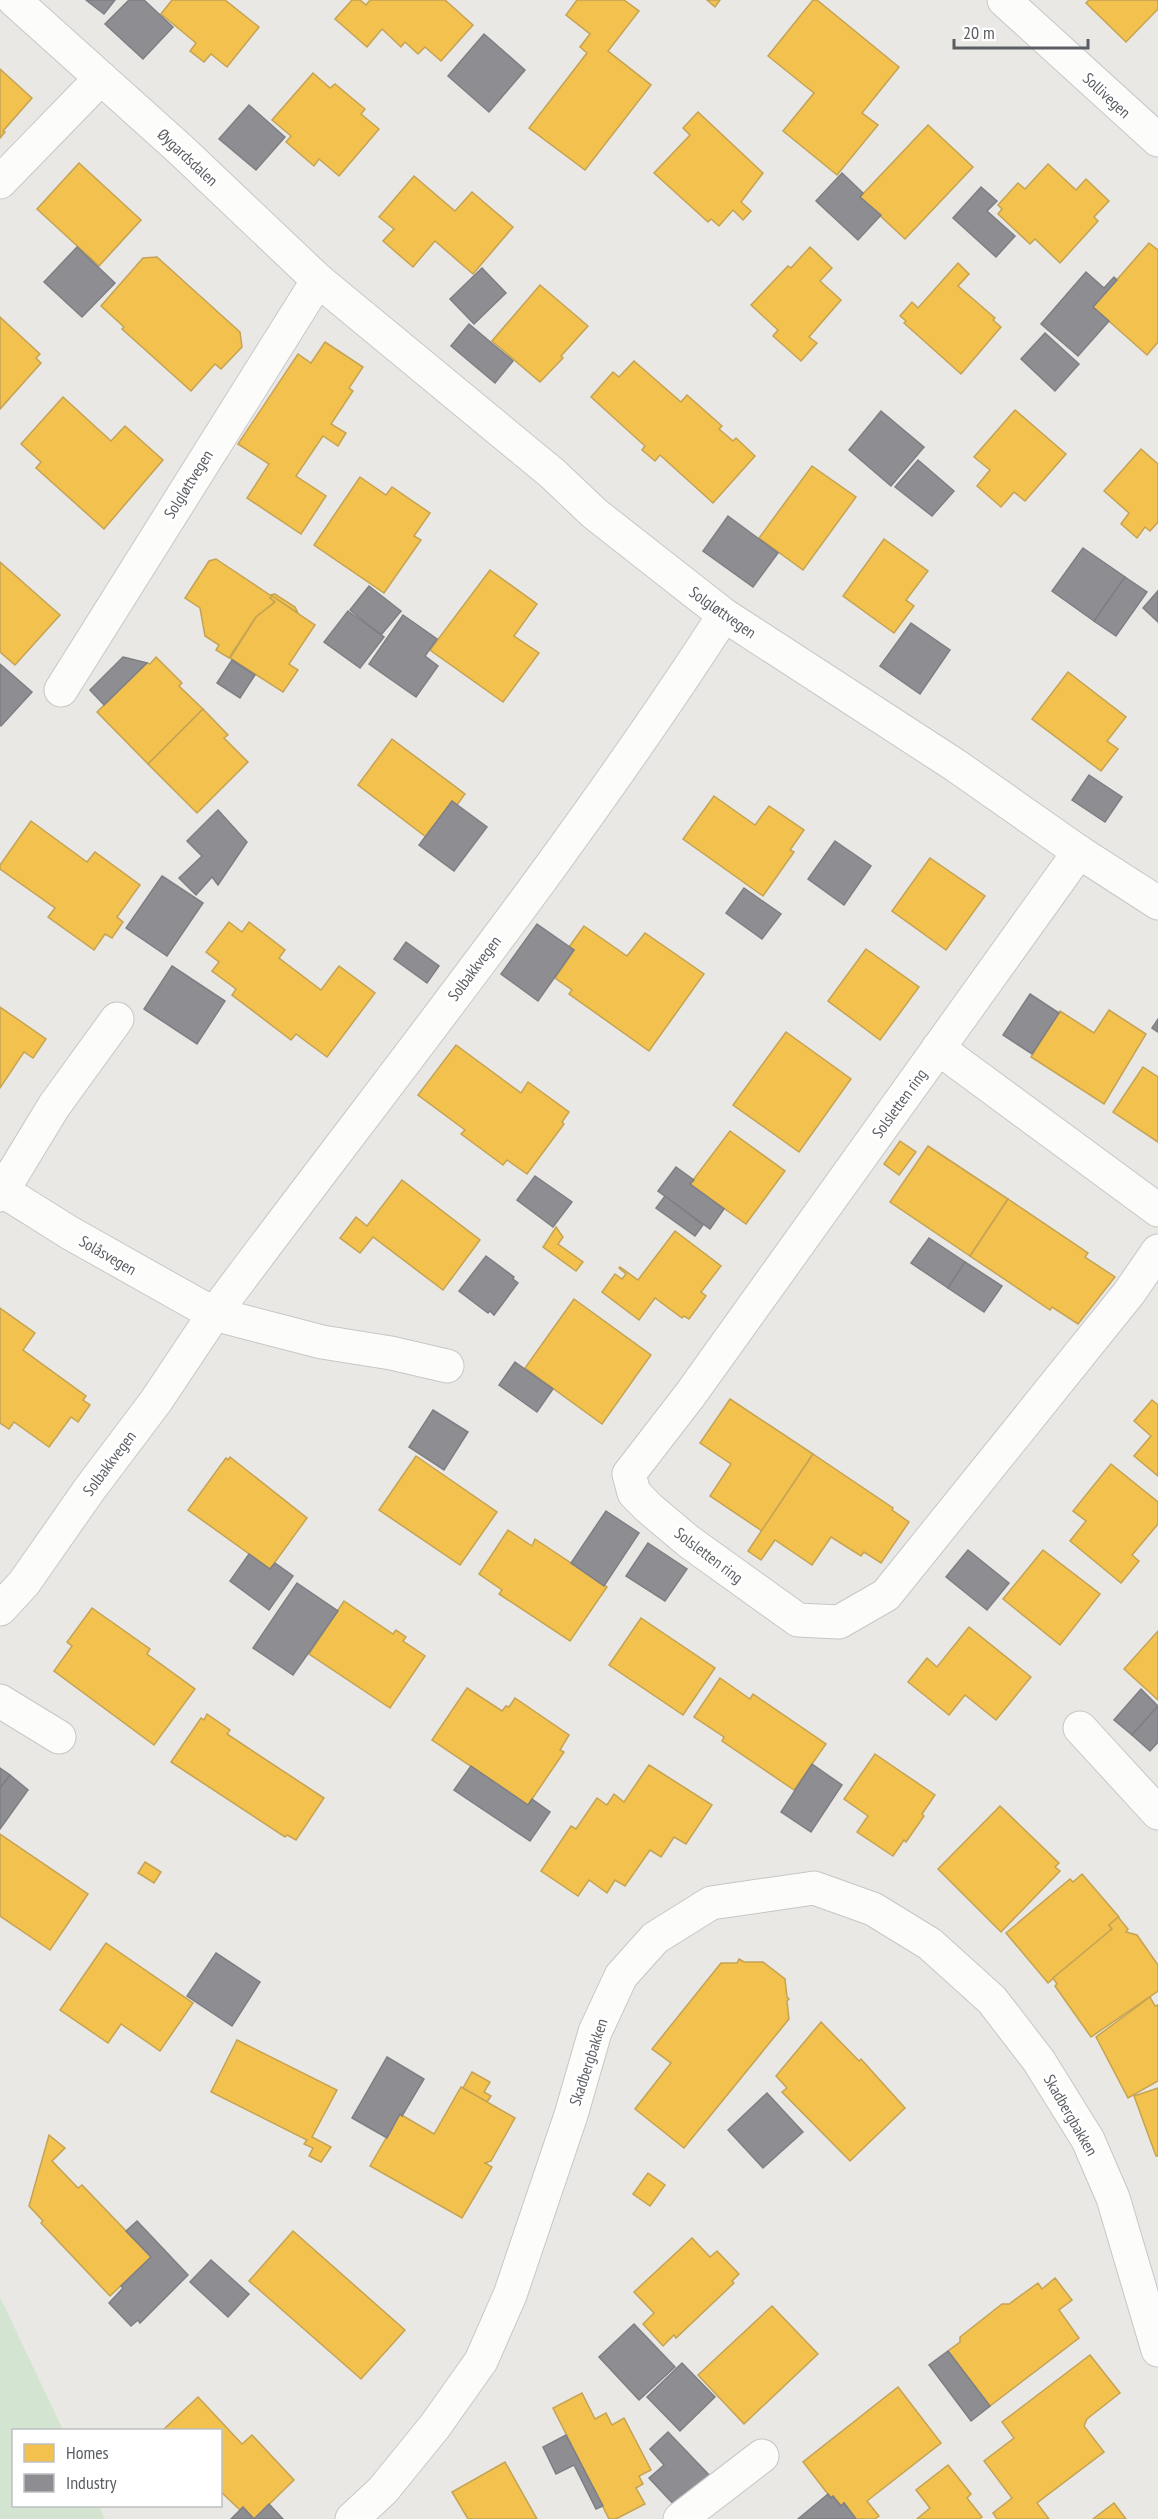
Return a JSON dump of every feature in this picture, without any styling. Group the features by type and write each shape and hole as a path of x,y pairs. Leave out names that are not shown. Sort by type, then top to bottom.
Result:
{"street":[{"name":"Øygardsdalen","path":"14,0 273,237"},
{"name":"Sollivegen","path":"1004,0 1158,140"},
{"path":"0,182 101,78"},
{"name":"Solgløttvegen","path":"273,237 318,280 553,474 594,513 724,615 955,765 1079,852 1158,903"},
{"name":"Solgløttvegen","path":"62,690 318,280"},
{"name":"Solbakkvegen","path":"0,1609 24,1582 156,1401 214,1314 600,797 676,690 724,615"},
{"name":"Solsletten ring","path":"1079,852 690,1395 629,1474 634,1493 688,1540 798,1620 839,1622 886,1595 1129,1293 1158,1251"},
{"name":"Solåsvegen","path":"117,1019 54,1106 2,1193 214,1314"},
{"path":"938,1048 1158,1210"},
{"path":"214,1314 322,1342 391,1353 447,1366"},
{"path":"0,1701 59,1737"},
{"path":"1080,1728 1158,1813"},
{"name":"Skadbergbakken","path":"352,2519 383,2490 435,2426 481,2361 510,2295 571,2115 595,2032 621,1977 655,1938 711,1903 814,1888 873,1909 930,1944 992,2000 1039,2061 1088,2140 1113,2198 1158,2350"},
{"path":"680,2519 762,2456"}],"green space":[{"path":"0,2297 63,2429 12,2429 12,2507 99,2507 105,2519 0,2519"}],"building: Homes":[{"path":"172,0 225,0 259,27 227,67 211,54 204,62 190,51 196,43 161,14"},
{"path":"352,0 360,0 366,5 370,0 445,0 473,25 441,61 425,47 418,54 405,42 401,47 382,29 367,47 335,19"},
{"path":"577,0 624,0 639,11 608,51 651,85 585,170 529,128 587,53 580,47 590,34 566,15"},
{"path":"707,0 720,0 715,7"},
{"path":"813,0 817,0 899,67 862,113 878,125 837,175 783,131 814,93 768,56"},
{"path":"1089,0 1158,0 1158,9 1126,42 1086,3"},
{"path":"0,69 32,98 3,131 5,132 0,138"},
{"path":"313,73 330,88 335,84 365,109 361,114 379,129 339,176 319,159 314,166 286,142 291,136 272,120"},
{"path":"698,112 763,173 741,202 751,211 743,220 733,210 719,226 711,219 708,222 654,173 690,135 683,128"},
{"path":"928,125 973,167 905,239 860,197"},
{"path":"79,163 141,220 99,266 37,209"},
{"path":"1048,164 1076,190 1086,179 1109,201 1094,217 1098,221 1060,263 1035,239 1030,244 998,214 1002,209 998,205 1018,183 1025,189"},
{"path":"414,176 455,211 472,192 513,227 473,274 435,241 413,267 383,241 394,229 379,217"},
{"path":"1149,243 1158,250 1158,342 1147,355 1093,307"},
{"path":"810,247 832,268 820,281 841,300 809,337 817,343 801,361 773,336 778,330 751,305 788,266 791,268"},
{"path":"157,257 240,332 242,347 221,369 215,364 191,391 122,329 124,327 101,306 143,258"},
{"path":"958,263 969,274 958,286 995,318 993,320 1001,327 961,374 904,323 906,321 900,316 912,302 918,308"},
{"path":"540,285 588,326 561,356 563,358 540,382 492,341"},
{"path":"0,317 40,354 36,358 41,363 0,409"},
{"path":"325,342 363,367 349,388 353,391 331,424 346,433 338,446 323,436 296,476 326,496 301,534 247,498 269,464 238,444 298,354 311,363"},
{"path":"634,361 681,402 687,395 722,426 719,429 733,441 736,438 755,456 713,503 660,455 655,461 642,450 645,446 591,397 613,372 619,377"},
{"path":"63,397 111,441 125,426 163,460 104,529 36,468 41,462 21,444"},
{"path":"1015,410 1066,454 1025,501 1014,492 1001,507 977,486 990,470 974,457"},
{"path":"1141,449 1158,464 1158,522 1150,531 1145,527 1137,538 1121,524 1129,513 1104,491"},
{"path":"812,466 856,497 803,570 759,538"},
{"path":"360,477 386,495 392,487 430,513 414,536 421,540 384,593 314,545"},
{"path":"884,539 928,571 906,600 914,606 894,633 843,596"},
{"path":"216,559 270,595 275,594 295,607 298,613 272,596 270,598 275,602 256,617 229,658 216,650 219,645 205,636 200,608 185,598 209,561"},
{"path":"0,562 60,615 15,665 0,652"},
{"path":"490,570 537,604 514,636 539,653 503,702 430,650"},
{"path":"272,596 315,625 289,664 298,670 283,692 230,658 256,617 275,602 270,598"},
{"path":"156,657 182,683 179,686 203,709 148,764 97,712"},
{"path":"1068,672 1126,717 1107,741 1118,749 1101,771 1032,719"},
{"path":"203,709 228,735 224,738 248,762 197,813 148,764"},
{"path":"392,739 465,794 457,805 452,801 426,837 358,785"},
{"path":"714,796 755,825 769,806 804,830 790,850 794,852 763,896 683,839"},
{"path":"31,821 87,862 95,852 140,885 117,917 123,922 112,938 105,934 94,950 48,917 55,908 0,869 0,865"},
{"path":"930,858 985,896 946,950 892,911"},
{"path":"229,922 242,932 249,922 285,950 279,958 321,990 339,966 375,993 327,1057 296,1034 291,1040 232,995 236,989 212,971 219,962 206,952"},
{"path":"584,926 627,956 645,933 704,974 649,1051 569,994 572,990 555,978 574,950 569,947"},
{"path":"866,949 919,987 880,1040 828,1001"},
{"path":"0,1007 46,1039 33,1058 24,1052 0,1088"},
{"path":"1109,1010 1146,1034 1104,1104 1031,1057 1060,1011 1094,1033"},
{"path":"786,1032 851,1079 799,1152 733,1105"},
{"path":"456,1045 521,1093 528,1082 569,1112 562,1122 564,1124 527,1174 507,1160 503,1165 461,1134 465,1130 418,1095"},
{"path":"1143,1067 1158,1077 1158,1142 1113,1112"},
{"path":"730,1131 785,1171 746,1224 690,1184"},
{"path":"900,1141 916,1152 899,1175 884,1164"},
{"path":"928,1146 1008,1199 970,1256 890,1202"},
{"path":"402,1180 480,1240 443,1290 373,1237 360,1253 340,1238 356,1217 367,1226"},
{"path":"1008,1199 1088,1253 1085,1257 1115,1277 1078,1324 1052,1307 1050,1310 970,1256"},
{"path":"556,1227 563,1237 558,1244 583,1262 576,1271 543,1247"},
{"path":"675,1231 721,1266 701,1292 706,1296 689,1319 684,1316 682,1318 655,1298 639,1320 602,1292 615,1274 622,1279 626,1274 620,1267 638,1280"},
{"path":"574,1299 651,1355 602,1424 525,1368"},
{"path":"0,1308 35,1333 23,1350 86,1396 83,1400 90,1405 78,1422 71,1417 49,1447 14,1422 9,1429 0,1423"},
{"path":"730,1399 813,1454 762,1531 710,1496 731,1464 700,1443"},
{"path":"1152,1400 1158,1405 1158,1476 1134,1456 1151,1436 1134,1421"},
{"path":"813,1454 893,1508 892,1510 909,1522 881,1563 864,1552 861,1556 831,1537 812,1565 775,1540 761,1560 748,1551"},
{"path":"416,1456 497,1512 460,1565 379,1510"},
{"path":"230,1457 307,1518 270,1569 188,1510 226,1458 228,1460"},
{"path":"1111,1464 1158,1502 1158,1524 1132,1555 1139,1561 1121,1583 1070,1541 1086,1521 1073,1511"},
{"path":"508,1530 532,1546 535,1539 607,1587 570,1641 499,1594 502,1590 479,1574"},
{"path":"1043,1550 1100,1594 1060,1645 1003,1599"},
{"path":"344,1601 393,1634 396,1630 406,1637 403,1641 425,1656 390,1708 309,1654"},
{"path":"92,1608 150,1649 147,1654 195,1689 154,1745 54,1671 72,1646 67,1642"},
{"path":"641,1618 715,1668 683,1715 609,1665"},
{"path":"969,1627 1031,1677 996,1720 965,1695 949,1715 908,1682 927,1658 937,1667"},
{"path":"1158,1631 1158,1700 1124,1669"},
{"path":"720,1678 750,1699 753,1694 826,1744 794,1790 722,1741 724,1737 694,1717"},
{"path":"467,1688 502,1711 506,1706 509,1707 515,1698 569,1735 560,1750 564,1752 528,1805 432,1740"},
{"path":"207,1714 230,1730 227,1734 324,1798 296,1840 287,1835 285,1837 171,1762 201,1718 204,1720"},
{"path":"875,1754 935,1795 922,1814 924,1816 893,1856 857,1832 868,1816 844,1799"},
{"path":"649,1765 712,1805 686,1844 674,1837 661,1857 650,1850 625,1886 615,1880 607,1893 589,1880 578,1896 541,1871 571,1826 576,1829 597,1798 607,1805 614,1794 624,1802"},
{"path":"1000,1806 1059,1863 1055,1867 1060,1871 1001,1932 938,1869"},
{"path":"0,1834 88,1894 50,1950 0,1916"},
{"path":"145,1862 161,1872 154,1883 138,1873"},
{"path":"1082,1874 1119,1917 1109,1925 1112,1929 1048,1983 1006,1933 1070,1879 1073,1882"},
{"path":"1118,1917 1128,1929 1126,1932 1137,1935 1158,1965 1158,1991 1091,2037 1055,1986 1057,1984 1053,1978 1112,1929 1109,1925"},
{"path":"106,1943 193,2003 160,2051 121,2024 108,2043 60,2010"},
{"path":"739,1959 744,1962 763,1962 785,1979 789,1999 787,2001 789,2019 684,2148 635,2109 671,2063 652,2049 721,1963 737,1963"},
{"path":"1150,1997 1155,2006 1158,2005 1158,2081 1128,2098 1096,2037"},
{"path":"821,2022 859,2061 861,2059 905,2108 850,2161 782,2092 787,2088 776,2076"},
{"path":"237,2040 337,2090 312,2137 331,2147 321,2162 309,2156 313,2148 304,2144 307,2140 211,2092"},
{"path":"472,2072 490,2082 484,2092 491,2096 487,2102 463,2088"},
{"path":"461,2087 515,2118 491,2161 485,2163 492,2167 462,2218 370,2166 400,2114 434,2134"},
{"path":"1158,2088 1158,2156 1156,2156 1134,2096"},
{"path":"49,2135 65,2148 52,2161 78,2188 82,2185 151,2257 110,2296 41,2223 43,2221 29,2206"},
{"path":"648,2173 665,2185 650,2206 633,2194"},
{"path":"293,2231 405,2330 361,2379 249,2281"},
{"path":"692,2238 710,2257 717,2251 739,2274 732,2281 734,2283 676,2338 674,2335 663,2346 643,2324 654,2313 634,2292"},
{"path":"1055,2278 1072,2300 1059,2310 1079,2338 990,2406 948,2351 960,2342 960,2337 1002,2304 1009,2304 1038,2283 1042,2289"},
{"path":"772,2306 818,2354 744,2424 698,2375"},
{"path":"1090,2355 1120,2393 1087,2419 1084,2426 1104,2452 1037,2503 1049,2519 997,2519 993,2513 1012,2498 984,2461 1014,2438 1002,2422"},
{"path":"898,2387 941,2443 867,2501 879,2516 875,2519 856,2519 844,2503 841,2506 833,2496 831,2498 803,2462"},
{"path":"582,2393 595,2419 606,2413 612,2425 624,2418 651,2470 639,2476 643,2484 636,2488 645,2504 616,2519 609,2519 553,2408"},
{"path":"198,2397 242,2444 252,2435 294,2480 254,2519 243,2507 240,2510 222,2493 222,2429 164,2429"},
{"path":"505,2462 537,2519 468,2519 452,2492"},
{"path":"948,2465 971,2494 967,2498 982,2517 979,2519 917,2519 930,2508 916,2490"},
{"path":"1114,2503 1126,2519 1093,2519"}],"building: Industry":[{"path":"86,0 115,0 104,14"},
{"path":"129,0 144,0 173,27 143,59 105,24"},
{"path":"484,34 525,70 489,112 448,76"},
{"path":"249,105 285,137 256,170 219,139"},
{"path":"842,173 863,193 860,197 881,215 858,240 816,201"},
{"path":"981,187 997,201 987,211 1015,236 996,257 953,218"},
{"path":"77,247 115,283 82,317 44,282"},
{"path":"482,268 506,293 474,324 450,299"},
{"path":"1086,272 1104,288 1114,277 1117,280 1093,307 1109,321 1078,356 1041,324"},
{"path":"469,324 513,361 495,383 451,346"},
{"path":"1045,333 1079,364 1055,391 1021,359"},
{"path":"881,411 924,447 891,486 849,450"},
{"path":"918,460 954,491 932,516 895,487"},
{"path":"728,516 778,553 753,587 703,551"},
{"path":"1083,548 1125,577 1094,621 1052,591"},
{"path":"1125,577 1147,592 1116,636 1094,621"},
{"path":"369,586 401,611 381,635 350,610"},
{"path":"1158,591 1158,622 1143,608"},
{"path":"348,611 384,637 360,668 324,642"},
{"path":"403,615 437,639 425,656 438,666 416,697 369,664"},
{"path":"911,623 950,650 920,694 880,666"},
{"path":"123,657 147,663 104,705 90,690"},
{"path":"232,660 255,675 240,698 217,683"},
{"path":"0,664 32,692 1,726 0,725"},
{"path":"1089,775 1122,797 1105,822 1072,800"},
{"path":"452,801 487,827 454,871 419,845"},
{"path":"218,810 247,842 218,885 212,877 196,895 179,878 202,856 187,841"},
{"path":"835,841 871,866 844,905 808,879"},
{"path":"162,876 203,903 167,956 126,928"},
{"path":"744,888 781,914 762,939 726,913"},
{"path":"537,924 574,950 538,1001 501,974"},
{"path":"406,942 439,966 427,983 394,959"},
{"path":"172,966 225,1001 197,1044 144,1009"},
{"path":"1030,994 1059,1013 1032,1054 1003,1035"},
{"path":"1158,1019 1158,1032 1152,1028"},
{"path":"676,1167 694,1180 690,1184 724,1209 710,1229 658,1191"},
{"path":"535,1176 572,1202 553,1227 517,1200"},
{"path":"665,1196 703,1225 695,1236 656,1208"},
{"path":"929,1238 965,1262 948,1288 911,1263"},
{"path":"486,1256 514,1277 513,1279 518,1283 494,1315 459,1291"},
{"path":"965,1262 1002,1286 984,1312 948,1288"},
{"path":"515,1362 553,1389 537,1412 499,1385"},
{"path":"433,1410 468,1432 444,1470 409,1447"},
{"path":"606,1511 639,1533 604,1586 571,1563"},
{"path":"648,1543 687,1569 665,1601 626,1576"},
{"path":"968,1550 1009,1583 987,1610 946,1577"},
{"path":"249,1554 270,1569 275,1563 293,1576 269,1610 230,1581"},
{"path":"297,1583 338,1611 293,1675 253,1648"},
{"path":"1141,1689 1158,1706 1132,1735 1114,1720"},
{"path":"1158,1706 1158,1742 1150,1751 1132,1735"},
{"path":"812,1764 842,1785 811,1832 781,1812"},
{"path":"471,1766 528,1805 532,1799 550,1812 530,1841 454,1790"},
{"path":"0,1768 10,1775 0,1788"},
{"path":"10,1775 28,1790 0,1829 0,1788"},
{"path":"216,1953 260,1982 232,2026 187,1996"},
{"path":"387,2057 424,2079 387,2138 352,2118"},
{"path":"767,2093 803,2132 763,2168 728,2130"},
{"path":"137,2221 188,2275 140,2323 138,2320 131,2326 109,2303 123,2288 121,2286 151,2257 126,2231"},
{"path":"211,2260 249,2294 228,2317 190,2282"},
{"path":"634,2324 675,2367 639,2400 599,2357"},
{"path":"948,2351 990,2406 971,2421 929,2365"},
{"path":"682,2363 715,2397 680,2431 647,2397"},
{"path":"668,2432 711,2477 678,2509 649,2478 664,2465 650,2449"},
{"path":"566,2435 603,2506 596,2509 574,2465 556,2474 543,2447"},
{"path":"828,2494 831,2498 833,2496 841,2506 844,2503 856,2519 798,2519"},
{"path":"269,2504 283,2519 254,2519"},
{"path":"243,2507 254,2519 231,2519"}]}
